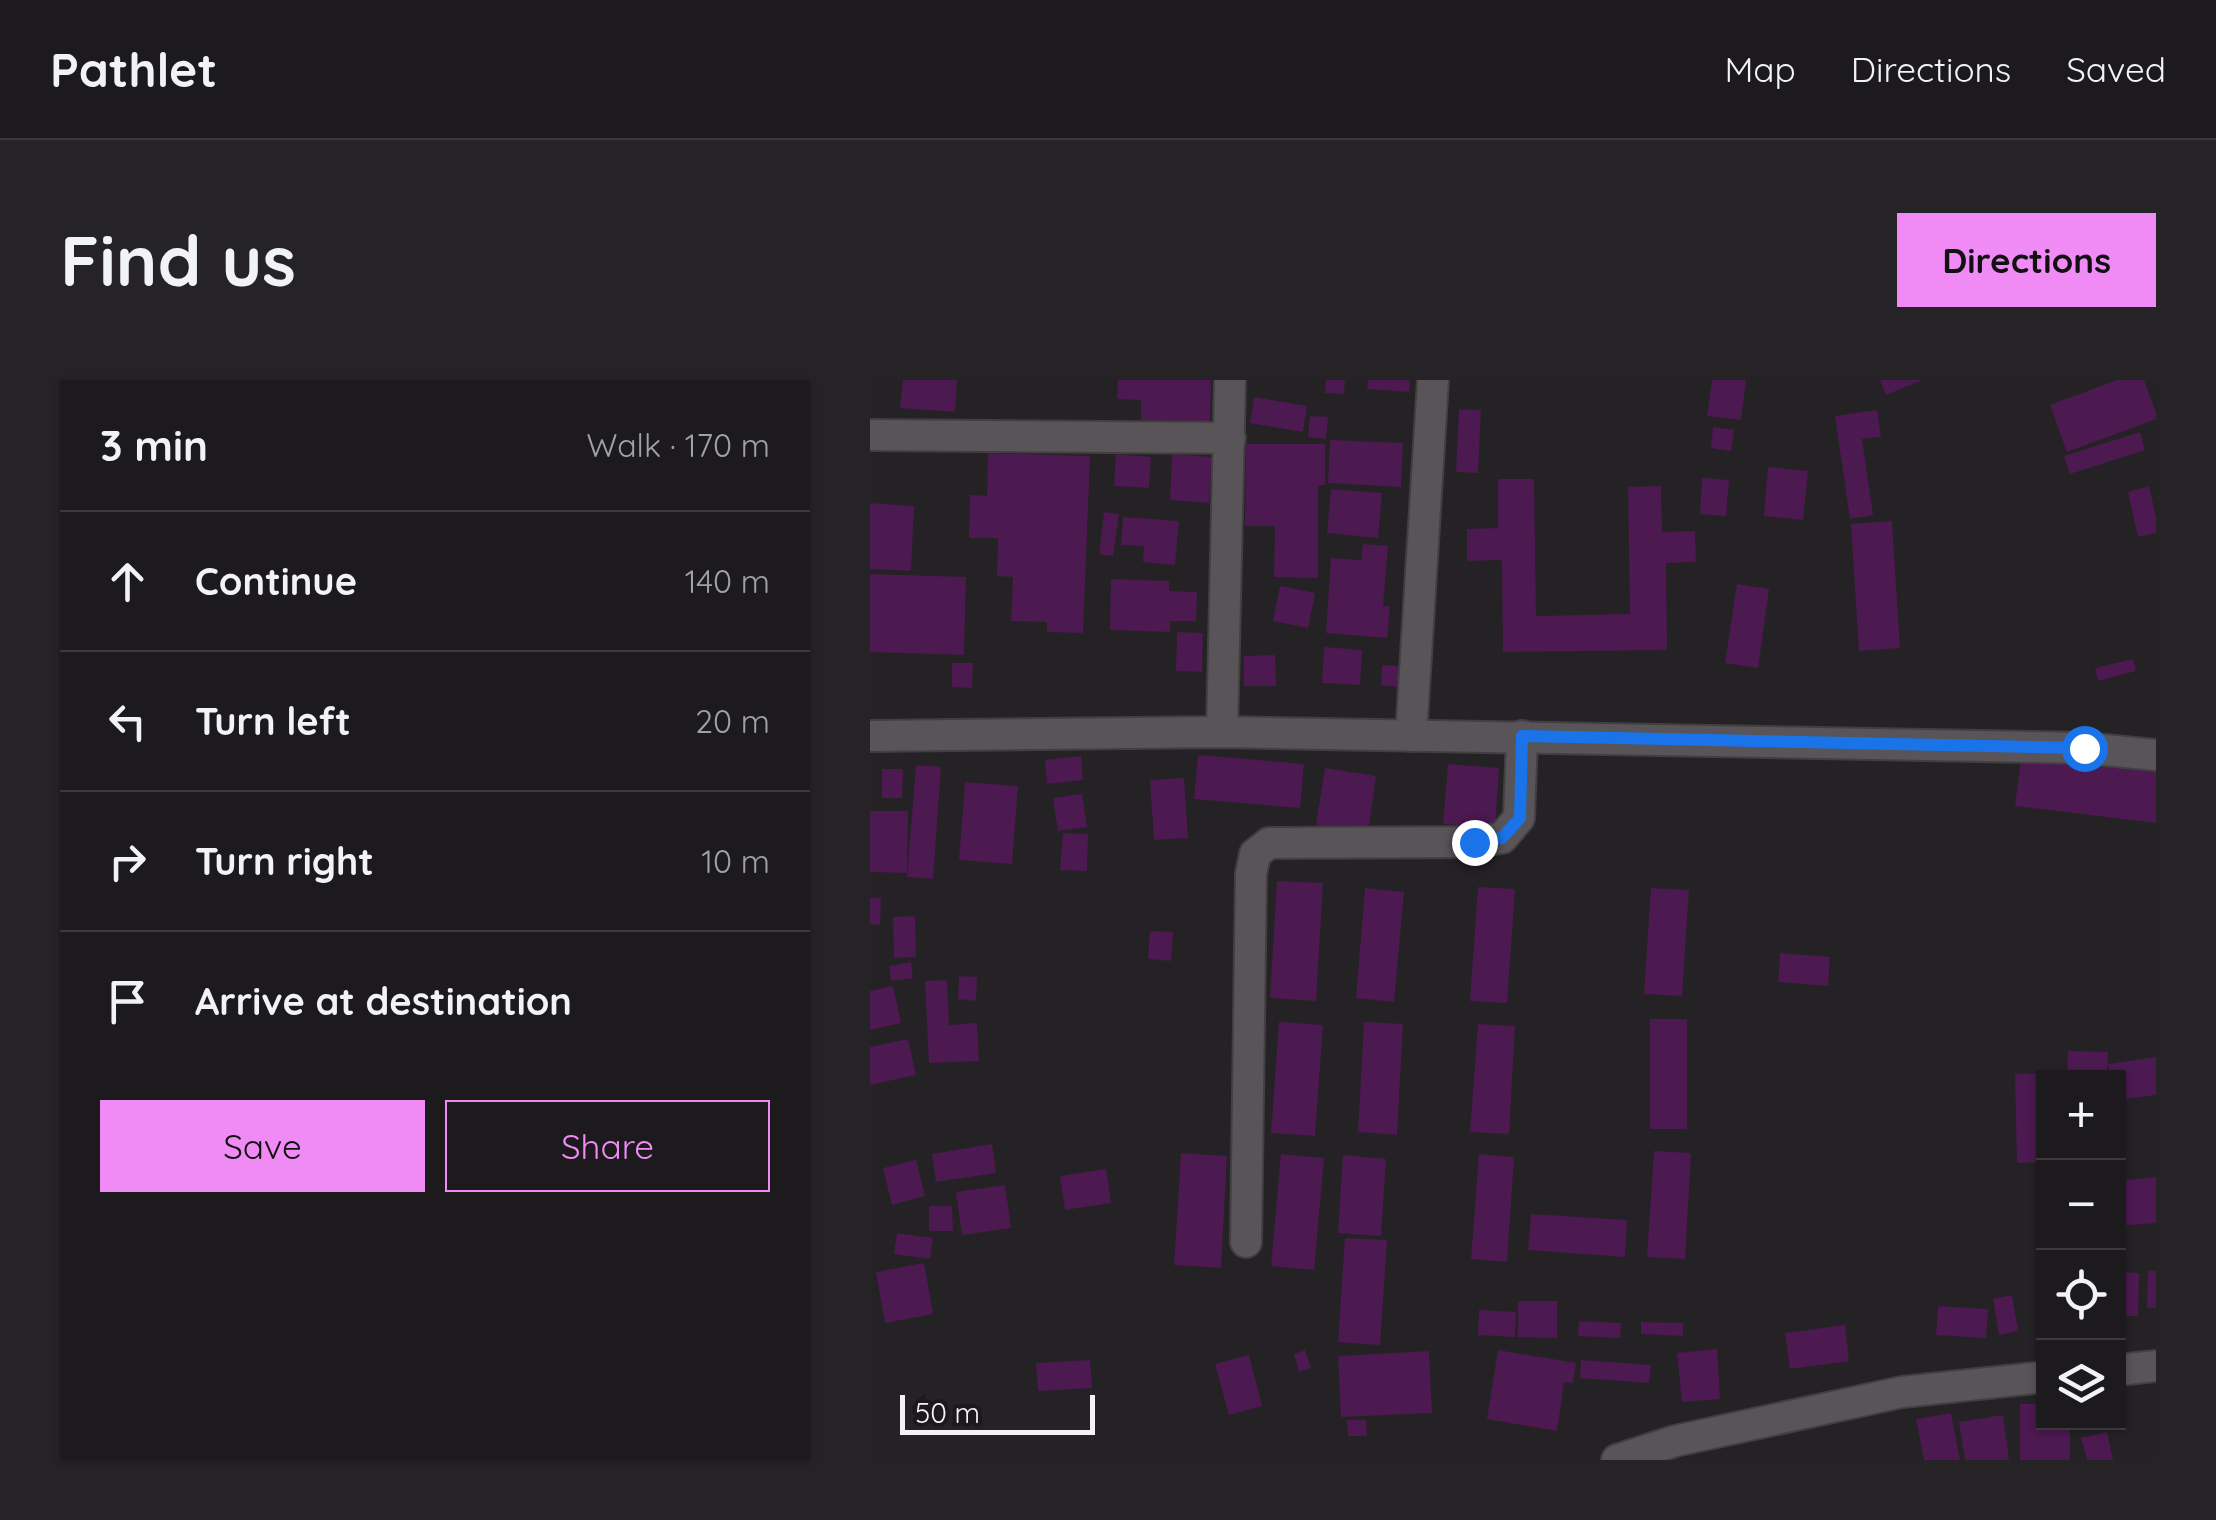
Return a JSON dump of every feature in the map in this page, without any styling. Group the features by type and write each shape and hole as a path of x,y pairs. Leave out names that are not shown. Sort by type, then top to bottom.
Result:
{"street":[{"path":"1222,732 1230,380"},
{"path":"1411,736 1433,380"},
{"path":"870,435 1230,438"},
{"path":"870,736 1222,732 1522,736 2084,748 2156,755"},
{"path":"1246,1242 1251,874 1255,854 1269,844 1474,842 1502,838 1520,818 1522,736"},
{"path":"2126,1369 2156,1366"},
{"path":"1617,1460 1675,1441 1902,1392 2036,1378"}],"building":[{"path":"903,380 957,380 955,412 900,408"},
{"path":"1118,380 1211,380 1210,423 1141,420 1141,400 1117,399"},
{"path":"1326,380 1345,380 1344,394 1325,393"},
{"path":"1368,380 1410,380 1409,392 1367,389"},
{"path":"1712,380 1746,380 1741,420 1707,416"},
{"path":"1880,380 1922,380 1886,395"},
{"path":"2117,380 2144,380 2156,419 2067,452 2050,405"},
{"path":"1254,397 1307,406 1303,432 1250,423"},
{"path":"1459,409 1481,410 1478,473 1456,472"},
{"path":"1877,410 1881,437 1862,439 1873,515 1850,519 1835,416"},
{"path":"1310,416 1328,417 1326,439 1308,437"},
{"path":"1713,427 1734,430 1731,451 1711,448"},
{"path":"2140,432 2145,450 2070,474 2064,456"},
{"path":"1330,440 1403,443 1401,487 1328,483"},
{"path":"1246,444 1325,444 1325,485 1318,485 1318,578 1274,577 1275,526 1245,526"},
{"path":"988,453 1090,456 1083,633 1047,632 1047,622 1011,621 1013,577 997,576 998,538 969,538 970,495 987,496"},
{"path":"1116,454 1151,457 1149,488 1114,486"},
{"path":"1172,454 1212,457 1209,503 1170,500"},
{"path":"1768,467 1808,471 1803,520 1764,516"},
{"path":"1702,478 1729,480 1726,516 1700,514"},
{"path":"1498,479 1534,479 1536,616 1630,614 1628,487 1661,486 1662,532 1695,531 1696,562 1666,563 1667,650 1503,652 1502,560 1467,561 1467,529 1498,528"},
{"path":"2149,486 2156,533 2138,537 2128,492"},
{"path":"1331,489 1382,493 1378,538 1327,533"},
{"path":"870,503 914,506 911,571 870,569"},
{"path":"1104,512 1119,514 1113,556 1099,554"},
{"path":"1123,517 1179,521 1175,565 1143,562 1144,546 1121,545"},
{"path":"1892,521 1900,648 1859,651 1851,524"},
{"path":"1363,544 1388,546 1383,606 1390,606 1387,638 1326,633 1331,558 1361,560"},
{"path":"870,574 966,577 964,655 870,652"},
{"path":"1111,579 1169,581 1169,591 1197,592 1196,621 1170,621 1170,632 1110,630"},
{"path":"1737,584 1769,589 1758,668 1725,663"},
{"path":"1280,586 1315,593 1308,628 1273,621"},
{"path":"1177,632 1203,633 1202,672 1176,671"},
{"path":"1324,647 1362,650 1360,685 1322,683"},
{"path":"1275,655 1276,686 1244,686 1244,656"},
{"path":"2133,659 2136,671 2098,681 2095,668"},
{"path":"952,663 973,663 972,688 952,687"},
{"path":"1382,665 1399,666 1397,687 1381,685"},
{"path":"2022,753 2156,769 2156,823 2015,806"},
{"path":"1198,755 1304,764 1300,808 1194,799"},
{"path":"1081,756 1083,780 1047,784 1045,760"},
{"path":"1448,764 1499,768 1495,828 1443,824"},
{"path":"916,765 941,767 933,879 907,877"},
{"path":"1325,768 1376,776 1368,833 1316,825"},
{"path":"882,769 903,769 902,798 882,798"},
{"path":"1184,778 1188,838 1154,840 1150,780"},
{"path":"965,782 1018,786 1012,864 959,860"},
{"path":"1082,794 1087,827 1058,831 1053,798"},
{"path":"870,811 908,811 907,873 870,872"},
{"path":"1063,833 1088,834 1087,871 1060,870"},
{"path":"1277,881 1323,883 1316,1001 1270,998"},
{"path":"1478,887 1515,889 1507,1003 1470,1001"},
{"path":"1365,888 1404,892 1394,1002 1356,998"},
{"path":"1651,888 1689,890 1682,996 1644,994"},
{"path":"870,898 881,898 880,925 870,924"},
{"path":"915,916 916,957 894,958 893,917"},
{"path":"1150,931 1173,932 1171,961 1148,959"},
{"path":"1780,953 1830,957 1828,986 1778,982"},
{"path":"911,962 913,978 891,981 889,966"},
{"path":"959,976 977,977 976,1001 958,999"},
{"path":"947,980 949,1025 977,1023 979,1061 929,1063 925,981"},
{"path":"893,986 901,1023 870,1030 870,991"},
{"path":"1650,1019 1687,1019 1687,1129 1650,1129"},
{"path":"1279,1022 1323,1025 1315,1136 1271,1133"},
{"path":"1364,1022 1403,1024 1397,1135 1358,1132"},
{"path":"1478,1024 1515,1026 1509,1134 1470,1132"},
{"path":"908,1039 916,1075 870,1085 870,1047"},
{"path":"2068,1051 2108,1052 2107,1070 2067,1070"},
{"path":"2156,1057 2156,1095 2126,1099 2126,1070 2109,1070 2108,1064"},
{"path":"2015,1074 2036,1074 2036,1162 2017,1163"},
{"path":"992,1144 996,1173 936,1182 932,1154"},
{"path":"1654,1151 1691,1153 1685,1259 1647,1257"},
{"path":"1181,1153 1227,1156 1221,1268 1174,1265"},
{"path":"1281,1154 1324,1158 1314,1270 1271,1266"},
{"path":"1479,1154 1514,1157 1507,1262 1471,1259"},
{"path":"1343,1155 1386,1159 1381,1236 1338,1233"},
{"path":"916,1160 925,1196 892,1205 883,1168"},
{"path":"1106,1169 1111,1203 1065,1210 1060,1176"},
{"path":"2156,1177 2156,1223 2126,1225 2126,1180"},
{"path":"1005,1185 1011,1228 962,1235 956,1192"},
{"path":"929,1206 952,1206 953,1231 929,1231"},
{"path":"1531,1214 1627,1220 1625,1257 1528,1250"},
{"path":"897,1233 933,1238 930,1259 894,1254"},
{"path":"1345,1238 1387,1240 1380,1345 1338,1342"},
{"path":"924,1263 933,1314 885,1323 876,1272"},
{"path":"2148,1271 2156,1271 2156,1308 2147,1308"},
{"path":"2126,1272 2139,1273 2138,1316 2126,1316"},
{"path":"2012,1295 2018,1331 1999,1335 1993,1299"},
{"path":"1518,1301 1557,1301 1557,1338 1518,1337"},
{"path":"1938,1306 1988,1309 1986,1338 1936,1335"},
{"path":"1479,1310 1516,1312 1515,1337 1478,1335"},
{"path":"1579,1321 1621,1323 1620,1338 1578,1336"},
{"path":"1641,1322 1683,1323 1683,1336 1641,1334"},
{"path":"1845,1325 1849,1361 1790,1369 1785,1333"},
{"path":"1717,1349 1720,1399 1682,1402 1677,1353"},
{"path":"1305,1350 1311,1368 1299,1372 1294,1354"},
{"path":"1498,1350 1576,1363 1573,1383 1564,1382 1557,1431 1487,1419"},
{"path":"1429,1351 1432,1413 1341,1417 1338,1356"},
{"path":"1249,1355 1262,1406 1229,1415 1215,1364"},
{"path":"1090,1360 1092,1388 1038,1391 1036,1363"},
{"path":"1581,1360 1651,1365 1649,1383 1580,1378"},
{"path":"2020,1404 2036,1404 2036,1430 2070,1430 2070,1460 2020,1460"},
{"path":"1951,1413 1960,1460 1924,1460 1916,1419"},
{"path":"2003,1415 2009,1460 1965,1460 1959,1422"},
{"path":"1347,1420 1366,1420 1367,1436 1348,1436"},
{"path":"2107,1432 2113,1460 2087,1460 2081,1438"}],"route":[{"path":"1474,842 1502,838 1520,818 1522,736 2084,748"}]}
